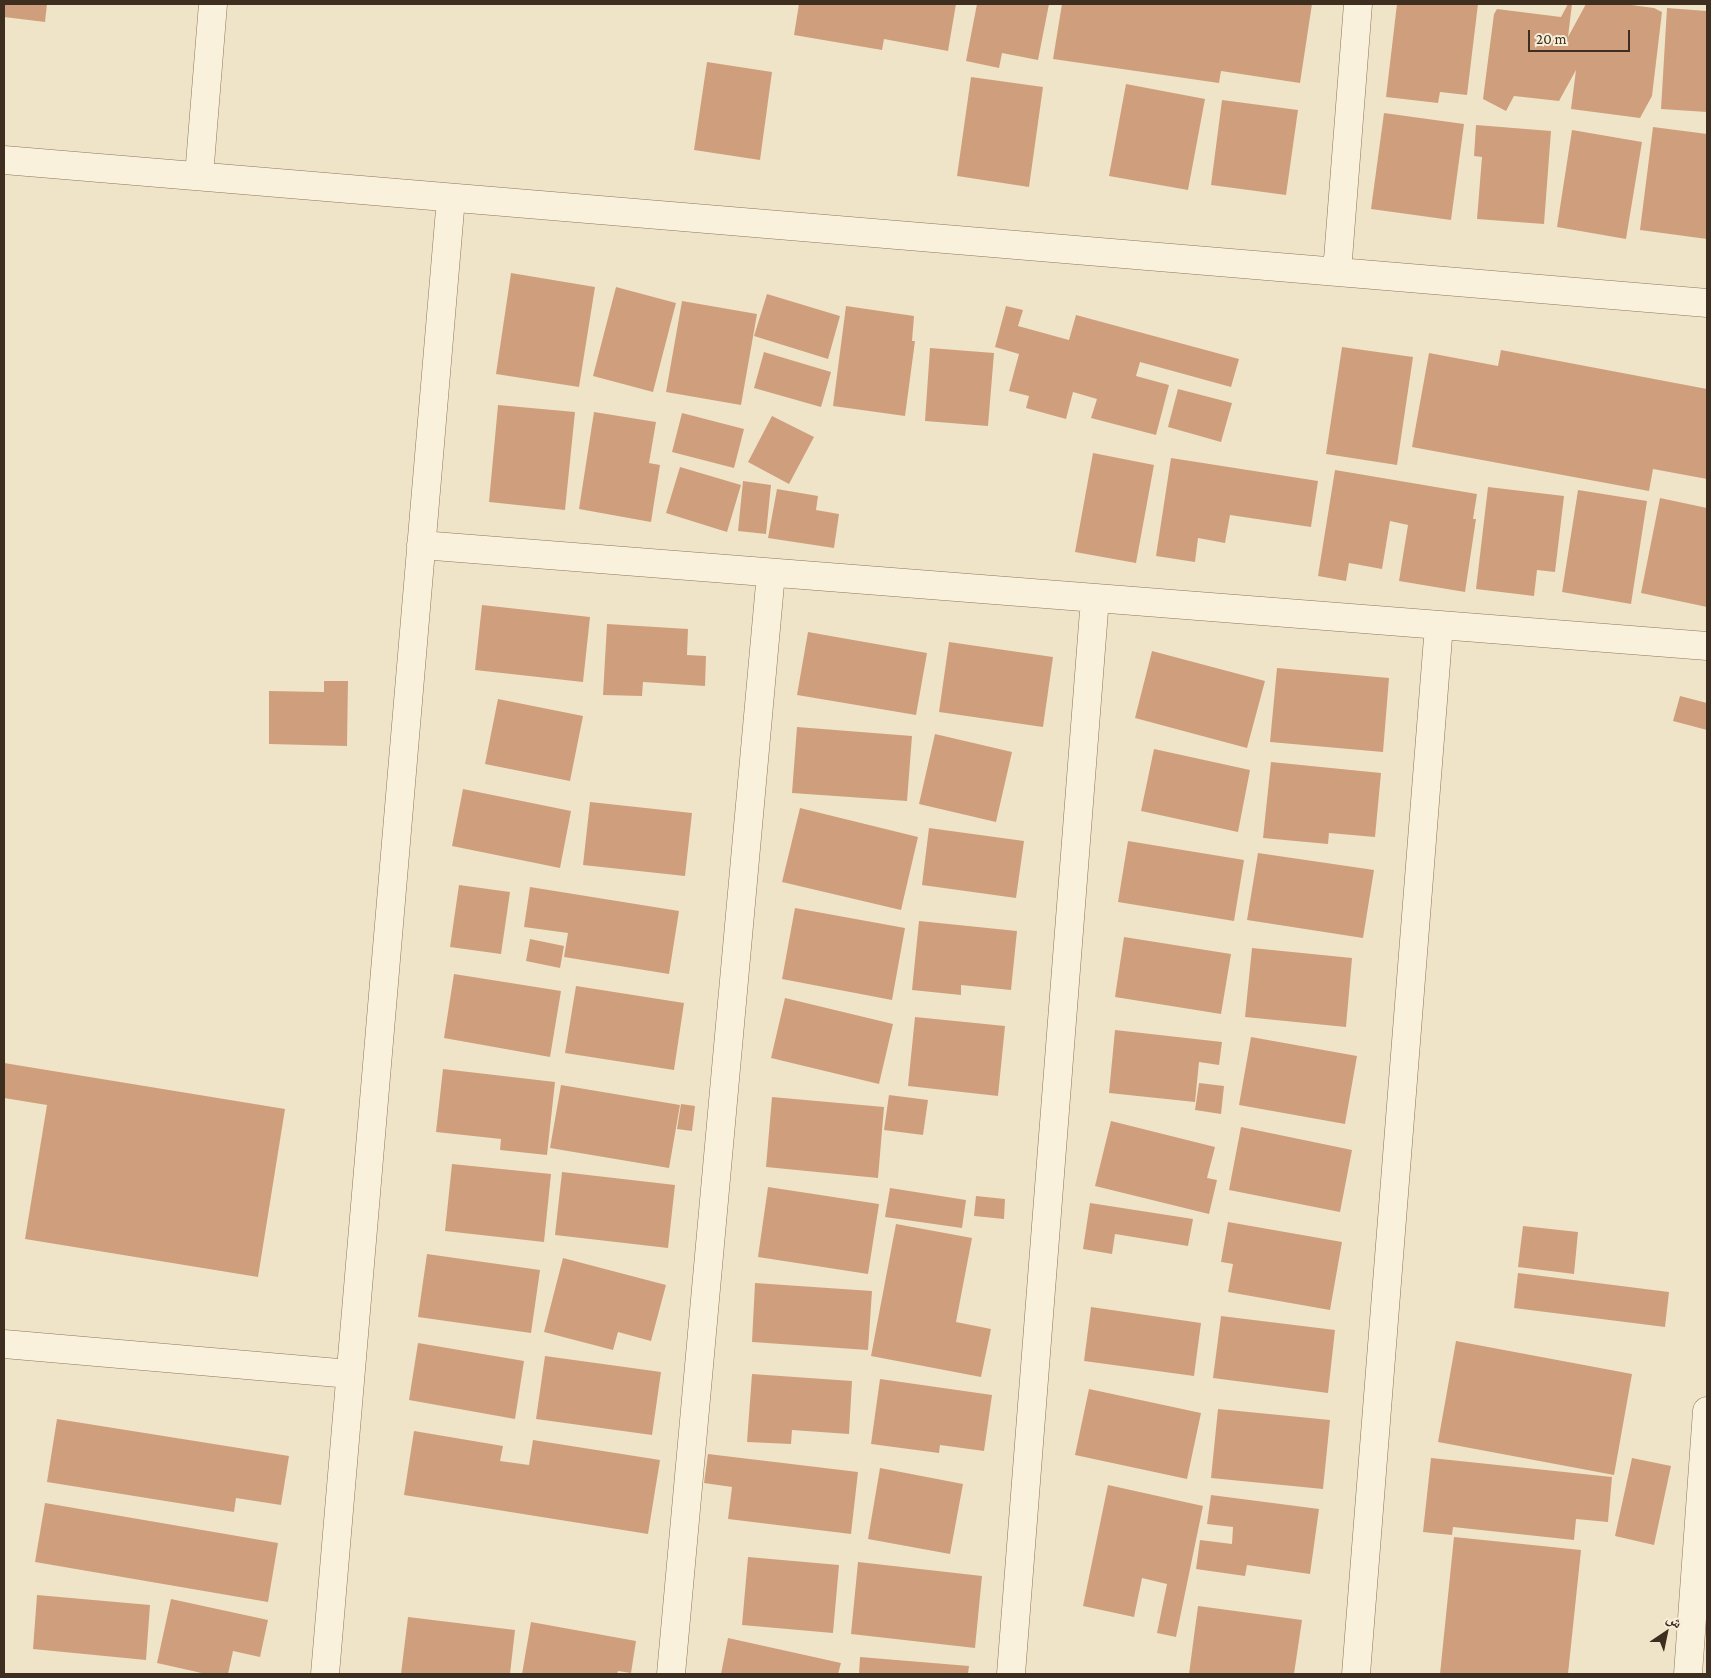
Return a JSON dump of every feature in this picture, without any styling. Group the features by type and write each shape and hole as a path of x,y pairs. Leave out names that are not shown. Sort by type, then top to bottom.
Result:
{"street":[{"path":"199,176 212,4"},
{"path":"1337,272 1358,4"},
{"path":"4,160 1707,303"},
{"path":"325,1674 451,198"},
{"path":"421,545 1707,646"},
{"path":"670,1674 771,573"},
{"path":"1011,1674 1095,598"},
{"path":"1356,1674 1439,625"},
{"path":"4,1347 350,1374"},
{"path":"1688,1674 1707,1411"}],"building":[{"path":"4,4 47,4 45,22 4,17"},
{"path":"799,4 956,4 948,51 884,39 882,50 794,35"},
{"path":"977,4 1049,4 1038,60 1002,53 999,68 966,61"},
{"path":"1062,4 1312,4 1300,83 1221,71 1219,83 1053,59"},
{"path":"1397,4 1478,4 1467,95 1440,92 1438,103 1386,97"},
{"path":"1568,4 1572,4 1568,37 1586,4 1624,4 1654,8 1662,12 1652,96 1640,118 1571,109 1576,70 1559,101 1514,96 1506,111 1483,99 1494,14 1497,9 1561,17"},
{"path":"1667,8 1707,11 1707,112 1661,109"},
{"path":"707,62 772,72 760,160 694,150"},
{"path":"971,77 1043,87 1029,187 957,176"},
{"path":"1126,84 1205,99 1188,190 1109,176"},
{"path":"1222,100 1298,110 1286,195 1211,185"},
{"path":"1384,113 1464,124 1451,220 1371,209"},
{"path":"1476,125 1551,131 1544,224 1477,219 1482,157 1474,156"},
{"path":"1653,127 1707,134 1707,239 1640,230"},
{"path":"1572,130 1642,142 1626,239 1557,227"},
{"path":"511,273 595,287 579,387 496,374"},
{"path":"616,287 676,303 653,392 593,376"},
{"path":"767,294 840,316 828,359 754,336"},
{"path":"682,301 757,314 741,405 666,392"},
{"path":"846,306 914,316 912,341 915,341 905,416 833,406"},
{"path":"1006,306 1023,310 1018,326 1069,340 1076,315 1239,359 1231,387 1140,362 1136,376 1169,385 1156,435 1091,418 1097,399 1073,392 1066,419 1026,408 1029,396 1009,391 1019,354 995,347"},
{"path":"1342,347 1413,357 1397,465 1326,454"},
{"path":"930,348 994,353 988,426 925,421"},
{"path":"1501,350 1707,389 1707,479 1653,469 1649,491 1412,447 1429,353 1498,366"},
{"path":"764,352 831,372 821,407 754,388"},
{"path":"1178,389 1232,403 1221,442 1168,427"},
{"path":"498,405 575,412 565,510 489,502"},
{"path":"594,412 656,422 649,463 660,465 651,522 579,509"},
{"path":"682,413 744,429 734,468 672,452"},
{"path":"772,416 814,437 789,484 748,462"},
{"path":"1093,453 1154,465 1136,563 1075,552"},
{"path":"1171,458 1318,481 1311,527 1230,515 1225,543 1198,538 1195,562 1156,556"},
{"path":"680,467 741,485 727,532 666,513"},
{"path":"1335,470 1477,494 1473,519 1476,519 1465,592 1399,581 1408,525 1390,521 1382,569 1349,563 1346,581 1318,576"},
{"path":"743,481 771,485 766,534 738,531"},
{"path":"1488,487 1564,496 1555,572 1537,570 1534,596 1476,589"},
{"path":"777,489 818,496 816,510 839,514 834,548 768,538"},
{"path":"1578,490 1647,501 1631,604 1562,592"},
{"path":"1660,498 1707,508 1707,607 1641,593"},
{"path":"482,605 590,617 583,682 475,670"},
{"path":"607,624 688,629 687,655 706,656 705,686 643,682 642,696 603,695"},
{"path":"808,632 927,653 916,715 797,695"},
{"path":"949,642 1053,657 1043,727 939,712"},
{"path":"1152,651 1265,681 1247,748 1135,718"},
{"path":"1277,668 1389,678 1383,752 1270,742"},
{"path":"324,681 348,681 347,746 269,744 269,691 324,692"},
{"path":"1680,696 1707,703 1707,730 1673,721"},
{"path":"498,699 583,716 570,781 485,764"},
{"path":"797,727 912,736 907,801 792,793"},
{"path":"935,734 1012,752 996,822 919,804"},
{"path":"1154,749 1250,770 1238,832 1141,811"},
{"path":"1271,762 1381,773 1375,837 1329,833 1328,844 1263,838"},
{"path":"463,789 571,811 560,868 452,846"},
{"path":"590,802 692,813 685,876 583,865"},
{"path":"800,808 918,837 901,910 782,882"},
{"path":"929,828 1024,841 1016,898 922,885"},
{"path":"1128,841 1244,860 1234,921 1118,902"},
{"path":"1258,853 1374,870 1363,938 1247,920"},
{"path":"459,885 510,892 501,954 450,947"},
{"path":"530,887 679,911 669,974 564,957 568,933 524,927"},
{"path":"795,908 905,928 892,1000 782,979"},
{"path":"919,921 1017,931 1011,990 961,985 961,995 912,990"},
{"path":"1124,937 1231,954 1221,1014 1115,997"},
{"path":"530,939 564,946 560,968 526,961"},
{"path":"1252,948 1352,958 1346,1027 1245,1017"},
{"path":"454,974 561,991 550,1057 444,1038"},
{"path":"576,986 684,1003 674,1070 565,1053"},
{"path":"785,998 893,1024 879,1084 771,1058"},
{"path":"915,1017 1005,1026 998,1096 908,1086"},
{"path":"1115,1030 1222,1042 1219,1065 1199,1062 1195,1102 1109,1093"},
{"path":"1251,1037 1357,1056 1345,1124 1239,1105"},
{"path":"4,1063 285,1109 258,1277 25,1239 47,1105 4,1098"},
{"path":"443,1069 555,1082 547,1155 500,1150 501,1139 436,1132"},
{"path":"1199,1083 1224,1086 1221,1114 1195,1110"},
{"path":"561,1085 680,1105 669,1168 550,1148"},
{"path":"889,1095 928,1100 923,1135 884,1130"},
{"path":"772,1097 884,1107 878,1178 766,1167"},
{"path":"681,1104 695,1106 692,1131 677,1129"},
{"path":"1111,1121 1215,1147 1207,1178 1217,1180 1209,1214 1095,1186"},
{"path":"1241,1127 1352,1150 1340,1212 1229,1190"},
{"path":"452,1164 551,1174 544,1242 445,1231"},
{"path":"562,1172 675,1185 668,1248 555,1235"},
{"path":"768,1187 879,1204 868,1274 758,1257"},
{"path":"890,1188 966,1200 962,1228 885,1217"},
{"path":"976,1196 1005,1199 1004,1219 974,1216"},
{"path":"1090,1203 1193,1219 1188,1246 1115,1234 1112,1254 1083,1249"},
{"path":"1228,1222 1342,1242 1330,1310 1228,1292 1233,1264 1221,1262"},
{"path":"896,1224 972,1238 956,1322 991,1329 981,1377 871,1356"},
{"path":"1523,1226 1578,1232 1574,1274 1518,1267"},
{"path":"427,1254 540,1270 531,1333 418,1317"},
{"path":"563,1258 666,1285 651,1341 618,1332 613,1350 544,1332"},
{"path":"1518,1273 1669,1292 1665,1327 1514,1308"},
{"path":"755,1283 872,1291 868,1350 752,1342"},
{"path":"1091,1307 1201,1323 1194,1376 1084,1361"},
{"path":"1221,1316 1335,1330 1328,1393 1213,1378"},
{"path":"1456,1341 1632,1374 1614,1475 1438,1442"},
{"path":"418,1343 524,1361 515,1419 409,1400"},
{"path":"545,1356 661,1372 652,1435 536,1419"},
{"path":"752,1374 852,1381 849,1434 792,1430 791,1444 747,1442"},
{"path":"880,1379 992,1395 984,1451 940,1445 939,1453 871,1444"},
{"path":"1089,1389 1201,1413 1187,1479 1075,1455"},
{"path":"1218,1409 1330,1420 1323,1489 1211,1478"},
{"path":"57,1419 289,1456 281,1505 236,1498 234,1512 47,1482"},
{"path":"414,1431 503,1446 500,1461 529,1465 533,1440 660,1460 648,1534 404,1495"},
{"path":"708,1454 858,1472 851,1534 728,1519 732,1487 704,1483"},
{"path":"1431,1458 1612,1477 1608,1522 1576,1519 1574,1540 1453,1527 1452,1535 1423,1532"},
{"path":"1632,1458 1671,1466 1654,1545 1615,1536"},
{"path":"880,1468 963,1484 950,1554 868,1539"},
{"path":"1108,1485 1203,1506 1176,1637 1157,1633 1167,1584 1142,1578 1134,1617 1083,1606"},
{"path":"1211,1495 1319,1509 1310,1574 1247,1565 1245,1576 1196,1569 1200,1540 1232,1544 1233,1527 1207,1524"},
{"path":"45,1503 278,1543 268,1602 35,1562"},
{"path":"1454,1537 1581,1550 1568,1674 1440,1674"},
{"path":"748,1557 839,1565 833,1633 742,1625"},
{"path":"858,1562 982,1576 975,1648 851,1634"},
{"path":"37,1595 150,1605 146,1660 33,1649"},
{"path":"171,1599 268,1620 260,1657 233,1651 228,1674 206,1674 157,1663"},
{"path":"1198,1606 1302,1620 1294,1674 1189,1674"},
{"path":"408,1617 515,1630 510,1674 401,1674"},
{"path":"531,1622 636,1641 631,1673 618,1671 617,1674 522,1674"},
{"path":"728,1638 841,1663 838,1674 721,1674"},
{"path":"860,1657 969,1666 968,1674 859,1674"}]}
